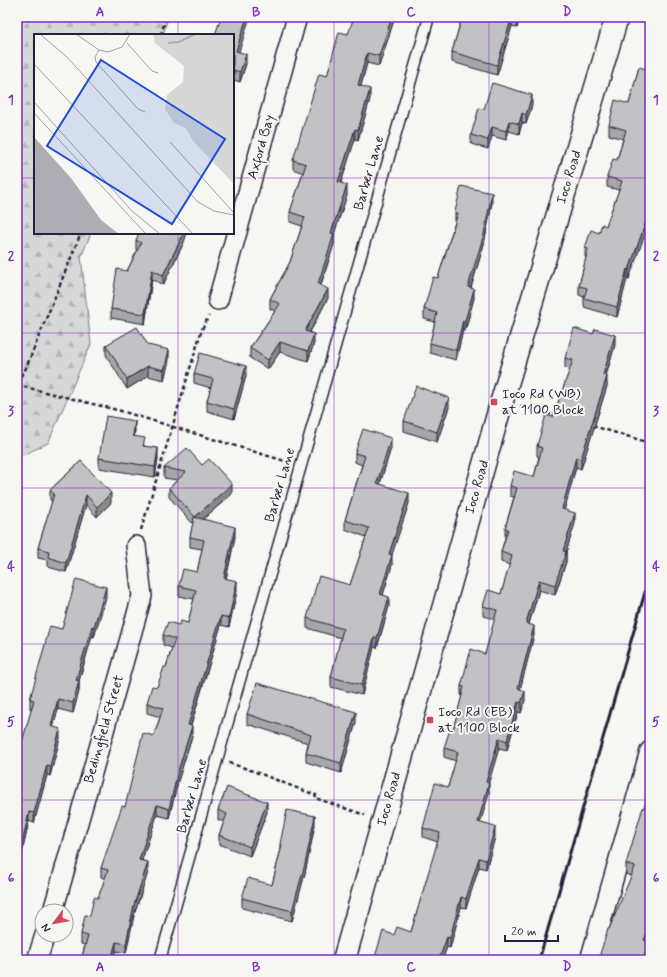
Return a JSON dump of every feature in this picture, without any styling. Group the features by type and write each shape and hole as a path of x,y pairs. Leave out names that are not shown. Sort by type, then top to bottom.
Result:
{"main road":[{"name":"Ioco Road","path":"344,960 501,404 617,17"}],"street":[{"name":"Axford Bay","path":"218,300 297,17"},
{"name":"Bedingfield Street","path":"55,903 142,596 136,546"},
{"path":"590,960 650,752"},
{"path":"37,960 42,943"}],"lane":[{"name":"Barber Lane","path":"160,960 429,17"}],"path":[{"path":"161,34 166,17"},
{"path":"81,234 26,368 17,384 121,411 172,428 287,462"},
{"path":"136,546 202,330 218,300"},
{"path":"501,404 523,406 560,417"},
{"path":"590,426 650,443"},
{"path":"243,767 316,795 315,798 369,816"}],"green space":[{"path":"17,17 168,17 163,34 34,34 34,234 91,234 81,257 91,344 48,443 17,458"}],"building":[{"path":"221,17 247,17 236,51 246,54 240,72 234,70 234,34 215,34"},
{"path":"354,17 392,17 379,56 367,53 358,85 370,89 358,130 355,129 338,182 347,185 331,233 334,234 318,284 328,289 305,331 314,334 308,351 280,342 268,360 250,348 280,304 270,299 290,262 305,217 290,212 306,164 293,160 319,74 327,76 339,32 348,34"},
{"path":"462,17 512,17 497,65 452,52"},
{"path":"639,67 650,70 650,210 629,270 627,269 617,307 584,298 587,288 579,286 588,249 585,248 591,230 599,233 602,224 606,226 622,181 607,177 613,159 617,160 626,130 609,125 615,100 629,104"},
{"path":"492,83 532,95 526,115 522,113 519,124 509,121 506,131 492,127 488,140 471,135 479,108 484,109"},
{"path":"461,186 492,193 484,234 468,287 474,289 465,321 463,320 456,350 430,343 437,313 424,309 433,277 438,278 458,213 455,212"},
{"path":"139,234 184,234 163,275 152,270 145,314 111,309 117,269 127,271 141,243 136,240"},
{"path":"137,327 148,345 169,350 164,370 148,366 127,379 106,345"},
{"path":"574,328 593,334 595,329 615,335 603,375 607,376 581,459 576,457 562,509 575,513 563,551 566,552 555,585 539,580 526,623 534,626 518,688 525,691 521,703 518,702 507,741 499,738 486,782 489,783 478,822 495,827 486,860 479,858 466,899 461,897 450,938 447,937 439,960 374,960 383,931 394,935 397,927 411,932 440,833 423,828 435,783 448,787 458,752 444,748 450,729 453,730 464,687 461,686 471,649 485,654 497,610 483,606 488,590 501,594 512,556 501,552 508,529 505,528 517,488 510,486 514,471 534,477 542,448 537,446 546,415 553,417 573,360 565,358"},
{"path":"200,353 246,366 234,409 207,401 213,379 194,374"},
{"path":"416,386 449,398 437,432 404,421"},
{"path":"106,416 135,421 133,436 145,438 143,446 158,448 155,467 99,458"},
{"path":"363,429 391,438 377,483 409,493 389,554 392,555 380,594 389,597 377,638 374,638 362,685 331,677 343,629 307,618 319,576 350,585 369,528 345,520 365,456 355,453"},
{"path":"187,448 202,465 209,459 232,484 195,517 169,488 186,472 164,468"},
{"path":"81,461 111,493 97,507 86,495 66,563 48,557 49,551 38,548 54,494 50,490"},
{"path":"194,517 235,527 224,578 237,581 229,618 221,616 188,725 192,726 178,771 169,809 157,805 139,860 148,862 134,905 126,944 116,942 111,960 81,960 88,936 81,934 85,915 90,916 94,897 98,898 108,870 101,868 122,806 125,807 143,733 154,736 163,708 147,703 152,686 157,687 164,667 166,667 175,639 163,635 168,622 179,625 181,621 188,623 196,590 179,586 183,569 197,572 204,540 190,537"},
{"path":"76,579 106,587 94,627 92,626 76,680 79,681 73,703 58,699 51,726 60,729 50,766 47,765 34,813 29,812 17,866 17,760 34,700 30,699 50,626 62,629"},
{"path":"257,683 356,712 341,763 306,753 311,735 247,714"},
{"path":"227,787 267,802 250,847 219,835 227,814 218,810"},
{"path":"643,807 650,809 650,926 644,940 649,942 643,960 598,960 608,929 635,867 626,864"},
{"path":"287,810 315,816 305,864 292,911 242,898 248,878 272,885 282,845 280,844"}],"railway":[{"path":"539,960 650,575"}],"place":[{"name":"Ioco Rd (WB) at 1100 Block","path":"494,402"},
{"name":"Ioco Rd (EB) at 1100 Block","path":"430,720"}]}
